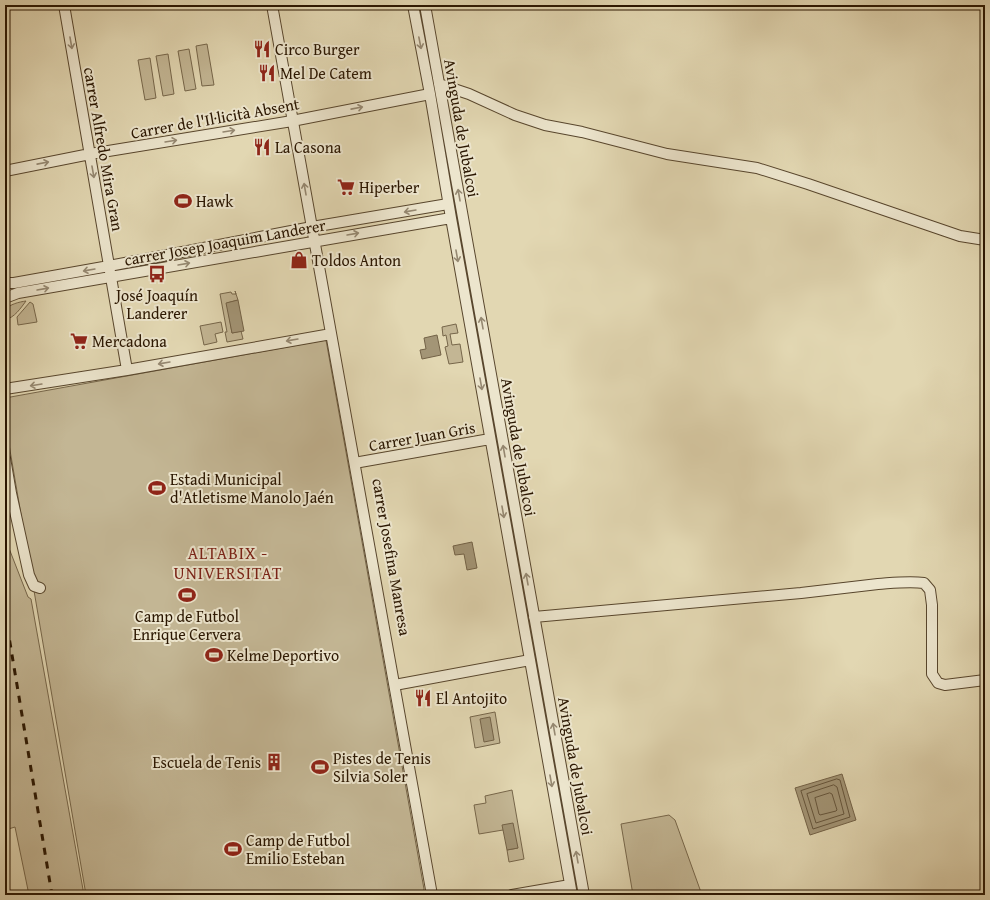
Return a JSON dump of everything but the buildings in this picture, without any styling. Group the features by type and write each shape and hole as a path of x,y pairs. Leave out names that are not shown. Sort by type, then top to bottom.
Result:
{"street":[{"name":"carrer Alfredo Mira Gran","path":"64,5 127,370"},
{"path":"272,5 312,227 317,241"},
{"name":"Avinguda de Jubalcoi","path":"413,5 572,895"},
{"name":"Avinguda de Jubalcoi","path":"425,5 584,895"},
{"path":"439,84 469,94 515,115 545,125 582,132 667,154 757,168 960,236 985,240"},
{"name":"Carrer de l'Il·licità Absent","path":"5,171 90,154 292,120 430,94"},
{"name":"carrer Josep Joaquim Landerer","path":"5,283 14,283 312,227 448,204"},
{"name":"carrer Josep Joaquim Landerer","path":"5,298 18,293 450,218"},
{"name":"carrer Josefina Manresa","path":"317,241 331,334 432,895"},
{"name":"carrer Josefina Manresa","path":"317,241 360,462 439,895"},
{"path":"5,390 331,334"},
{"name":"Carrer Juan Gris","path":"360,462 490,439"},
{"path":"5,458 29,575 34,586 40,588"},
{"path":"534,617 801,593 877,584 920,582 924,583 930,590 932,605 932,674 938,683 945,685 985,680"},
{"path":"400,684 530,660"},
{"path":"512,895 570,885"}],"shaded area":[{"path":"207,44 214,85 202,86 196,46"},
{"path":"189,49 196,89 185,91 178,51"},
{"path":"168,54 174,94 163,96 156,56"},
{"path":"150,58 156,98 145,100 138,60"},
{"path":"231,292 232,294 236,294 238,300 227,303 232,333 241,331 243,339 227,342 225,332 227,332 220,294"},
{"path":"26,301 14,315 5,320 5,310 9,306"},
{"path":"30,302 33,304 37,322 18,325 17,317"},
{"path":"221,322 223,332 215,334 217,342 204,345 200,326"},
{"path":"456,324 458,333 450,334 452,345 460,344 463,362 449,364 445,347 448,346 446,335 443,336 442,327"},
{"name":"Kelme Deportivo","path":"326,340 424,889 423,895 86,895 5,421 5,398"},
{"path":"5,538 28,597 31,599 84,895 29,895 15,827 5,830"},
{"path":"495,712 500,743 475,748 470,717"},
{"path":"512,790 524,859 509,862 507,850 518,848 503,830 479,834 474,805 486,803 485,796"},
{"path":"669,815 675,820 702,895 633,895 621,824"}],"water":[{"path":"238,300 244,331 232,333 226,303"},
{"path":"437,335 441,355 422,359 420,350 426,349 424,338"},
{"path":"472,542 477,568 467,570 464,554 455,555 453,546"},
{"path":"490,717 494,740 484,742 480,719"},
{"path":"842,774 856,820 810,835 795,788"},
{"path":"513,823 518,848 507,850 502,825"}],"railway":[{"path":"5,613 52,895"}],"place":[{"name":"Circo Burger","path":"262,49"},
{"name":"Mel De Catem","path":"267,73"},
{"name":"La Casona","path":"262,147"},
{"name":"Hiperber","path":"346,187"},
{"name":"Hawk","path":"183,201"},
{"name":"Toldos Anton","path":"299,260"},
{"name":"José Joaquín Landerer","path":"157,274"},
{"name":"Mercadona","path":"79,341"},
{"name":"Estadi Municipal d'Atletisme Manolo Jaén","path":"157,488"},
{"name":"Camp de Futbol Enrique Cervera","path":"187,595"},
{"name":"Kelme Deportivo","path":"214,655"},
{"name":"El Antojito","path":"423,698"},
{"name":"Escuela de Tenis","path":"274,762"},
{"name":"Pistes de Tenis Silvia Soler","path":"320,767"},
{"name":"Camp de Futbol Emilio Esteban","path":"233,849"}],"district":[{"name":"ALTABIX - UNIVERSITAT","path":"228,563"}]}
